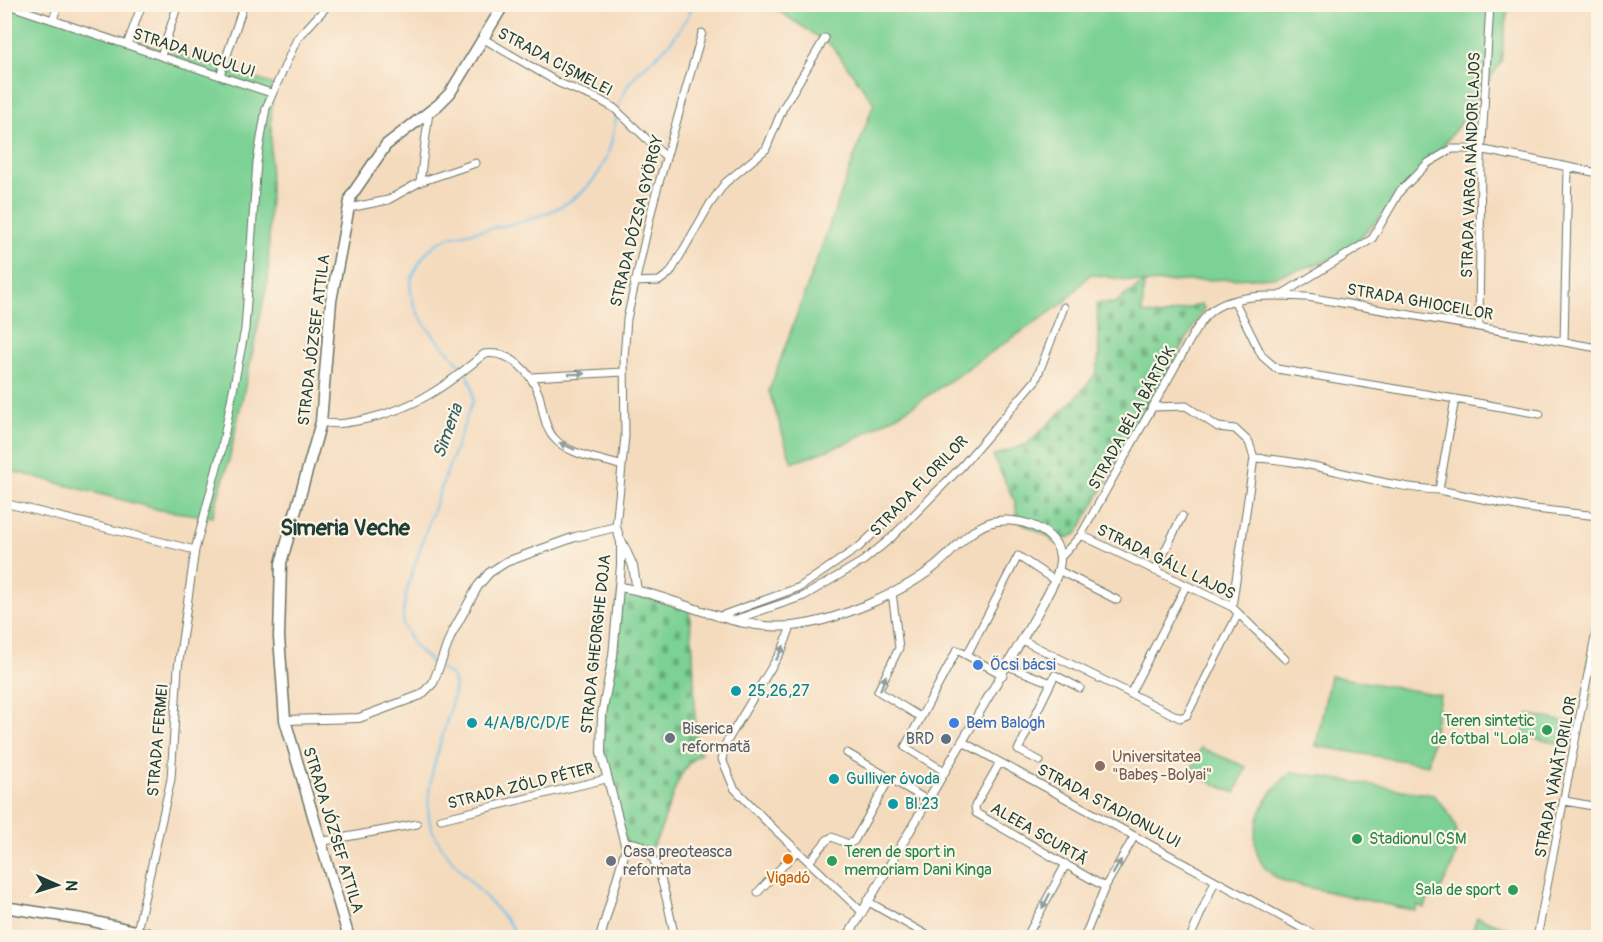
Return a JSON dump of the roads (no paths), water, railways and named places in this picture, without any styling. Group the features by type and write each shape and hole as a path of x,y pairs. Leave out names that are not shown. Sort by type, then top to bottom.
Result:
{"main road":[{"name":"STRADA JÓZSEF ATTILA","path":"349,938 285,720 280,647 279,580 284,548 321,422 331,301 349,208 357,185 386,145 450,93 504,4"},
{"path":"4,907 165,938"}],"street":[{"name":"STRADA NUCULUI","path":"5,4 271,93"},
{"path":"52,20 58,4"},
{"path":"127,45 142,4"},
{"path":"161,56 178,4"},
{"path":"220,76 244,4"},
{"name":"STRADA FERMEI","path":"137,931 171,779 178,668 195,550 221,452 242,352 249,299 257,162 271,93 297,39 329,4"},
{"name":"STRADA VARGA NÁNDOR LAJOS","path":"1479,326 1482,150 1490,4"},
{"name":"STRADA DÓZSA GYÖRGY","path":"615,527 622,466 627,319 634,282 666,157 702,33"},
{"path":"634,282 659,281 670,273 724,183 766,149 783,108 825,38"},
{"name":"STRADA CIȘMELEI","path":"484,39 559,83 614,108 666,157"},
{"path":"420,182 429,112"},
{"path":"1278,296 1372,239 1400,191 1428,163 1452,149 1482,150 1599,173"},
{"path":"349,208 388,200 420,182 476,163"},
{"path":"1564,342 1568,168"},
{"name":"STRADA GHIOCEILOR","path":"1235,302 1278,296 1325,299 1599,348"},
{"path":"1235,302 1262,356 1267,363 1277,369 1540,414"},
{"name":"STRADA BÉLA BÁRTÓK","path":"1060,558 1081,535 1208,314 1219,307 1235,302"},
{"name":"STRADA FLORILOR","path":"734,620 804,596 863,561 891,538 962,466 1036,380 1064,307"},
{"path":"321,422 344,424 403,409 444,388 484,354 500,355 513,360 531,377 554,439 566,447 622,466"},
{"path":"531,377 624,372"},
{"path":"1439,490 1455,399"},
{"path":"1153,407 1186,406 1218,427 1235,429 1249,442 1254,458 1232,607"},
{"path":"1254,458 1302,463 1415,488 1439,490 1526,508 1599,516"},
{"path":"4,503 195,550"},
{"path":"1155,571 1182,516"},
{"name":"STRADA FLORILOR","path":"718,617 800,587 859,547 888,520"},
{"path":"619,587 636,590 718,617 790,626 834,616 892,592 930,571 971,533 995,521 1018,521 1044,533 1054,543 1060,558 1054,580 1003,675 867,900 847,938"},
{"path":"285,720 368,716 421,695 430,688 458,620 478,586 489,573 506,562 575,537 615,527"},
{"name":"STRADA GHEORGHE DOJA","path":"600,938 623,861 626,842 606,779 601,753 601,729 613,656 619,587 621,542 615,527"},
{"name":"STRADA GÁLL LAJOS","path":"1081,535 1232,607 1285,659"},
{"path":"621,542 633,566 636,590"},
{"path":"967,655 1018,556 1054,580"},
{"path":"1058,570 1117,600"},
{"path":"1130,694 1186,586"},
{"path":"892,592 899,648 878,691 920,717"},
{"path":"1022,640 1180,718 1184,717 1238,614"},
{"name":"STRADA VÂNĂTORILOR","path":"1537,938 1599,622"},
{"path":"790,626 783,648 726,742 722,759 727,776 739,793 861,911"},
{"path":"944,771 905,747 957,650 1003,675"},
{"path":"1008,666 1051,683 1055,675 1080,688"},
{"path":"1590,676 1599,677"},
{"name":"STRADA STADIONULUI","path":"1040,761 1018,750 1051,683"},
{"name":"STRADA STADIONULUI","path":"963,742 999,764 1320,938"},
{"path":"847,753 927,800"},
{"name":"ALEEA SCURTĂ","path":"999,764 975,806 976,813 1105,887"},
{"name":"STRADA ZÖLD PÉTER","path":"441,819 606,779"},
{"path":"809,862 827,840 838,838 851,844 854,842 886,785"},
{"path":"1565,801 1599,807"},
{"path":"319,842 417,824"},
{"path":"1084,938 1105,887 1134,837"},
{"path":"626,842 639,844 648,852 658,875 675,938"},
{"path":"758,892 797,851"},
{"path":"1026,938 1066,864"},
{"path":"1190,938 1215,881"},
{"path":"867,900 932,938"}],"waterway":[{"name":"Simeria","path":"463,367 436,339 414,305 411,281 422,259 431,248 450,237 539,216 560,207 578,195 594,179 606,159 620,103 628,85 636,74 671,41 694,4"},
{"name":"Simeria","path":"466,372 472,386 473,400 408,585 403,625 414,646 432,663 452,676 455,686 430,785 429,817 433,831 454,862 510,924 519,938"}],"place":[{"name":"Öcsi bácsi","path":"978,665"},
{"name":"25,26,27","path":"736,691"},
{"name":"4/A/B/C/D/E","path":"472,723"},
{"name":"Bem Balogh","path":"954,723"},
{"name":"Teren sintetic de fotbal \"Lola\"","path":"1547,730"},
{"name":"Biserica reformată","path":"670,738"},
{"name":"BRD","path":"946,739"},
{"name":"Universitatea \"Babeș-Bolyai\"","path":"1100,766"},
{"name":"Gulliver óvoda","path":"834,779"},
{"name":"Bl.23","path":"893,804"},
{"name":"Stadionul CSM","path":"1357,839"},
{"name":"Vigadó","path":"788,859"},
{"name":"Casa preoteasca reformata","path":"611,861"},
{"name":"Teren de sport in memoriam Dani Kinga","path":"832,861"},
{"name":"Sala de sport","path":"1513,890"}],"district":[{"name":"Simeria Veche","path":"345,528"}]}
